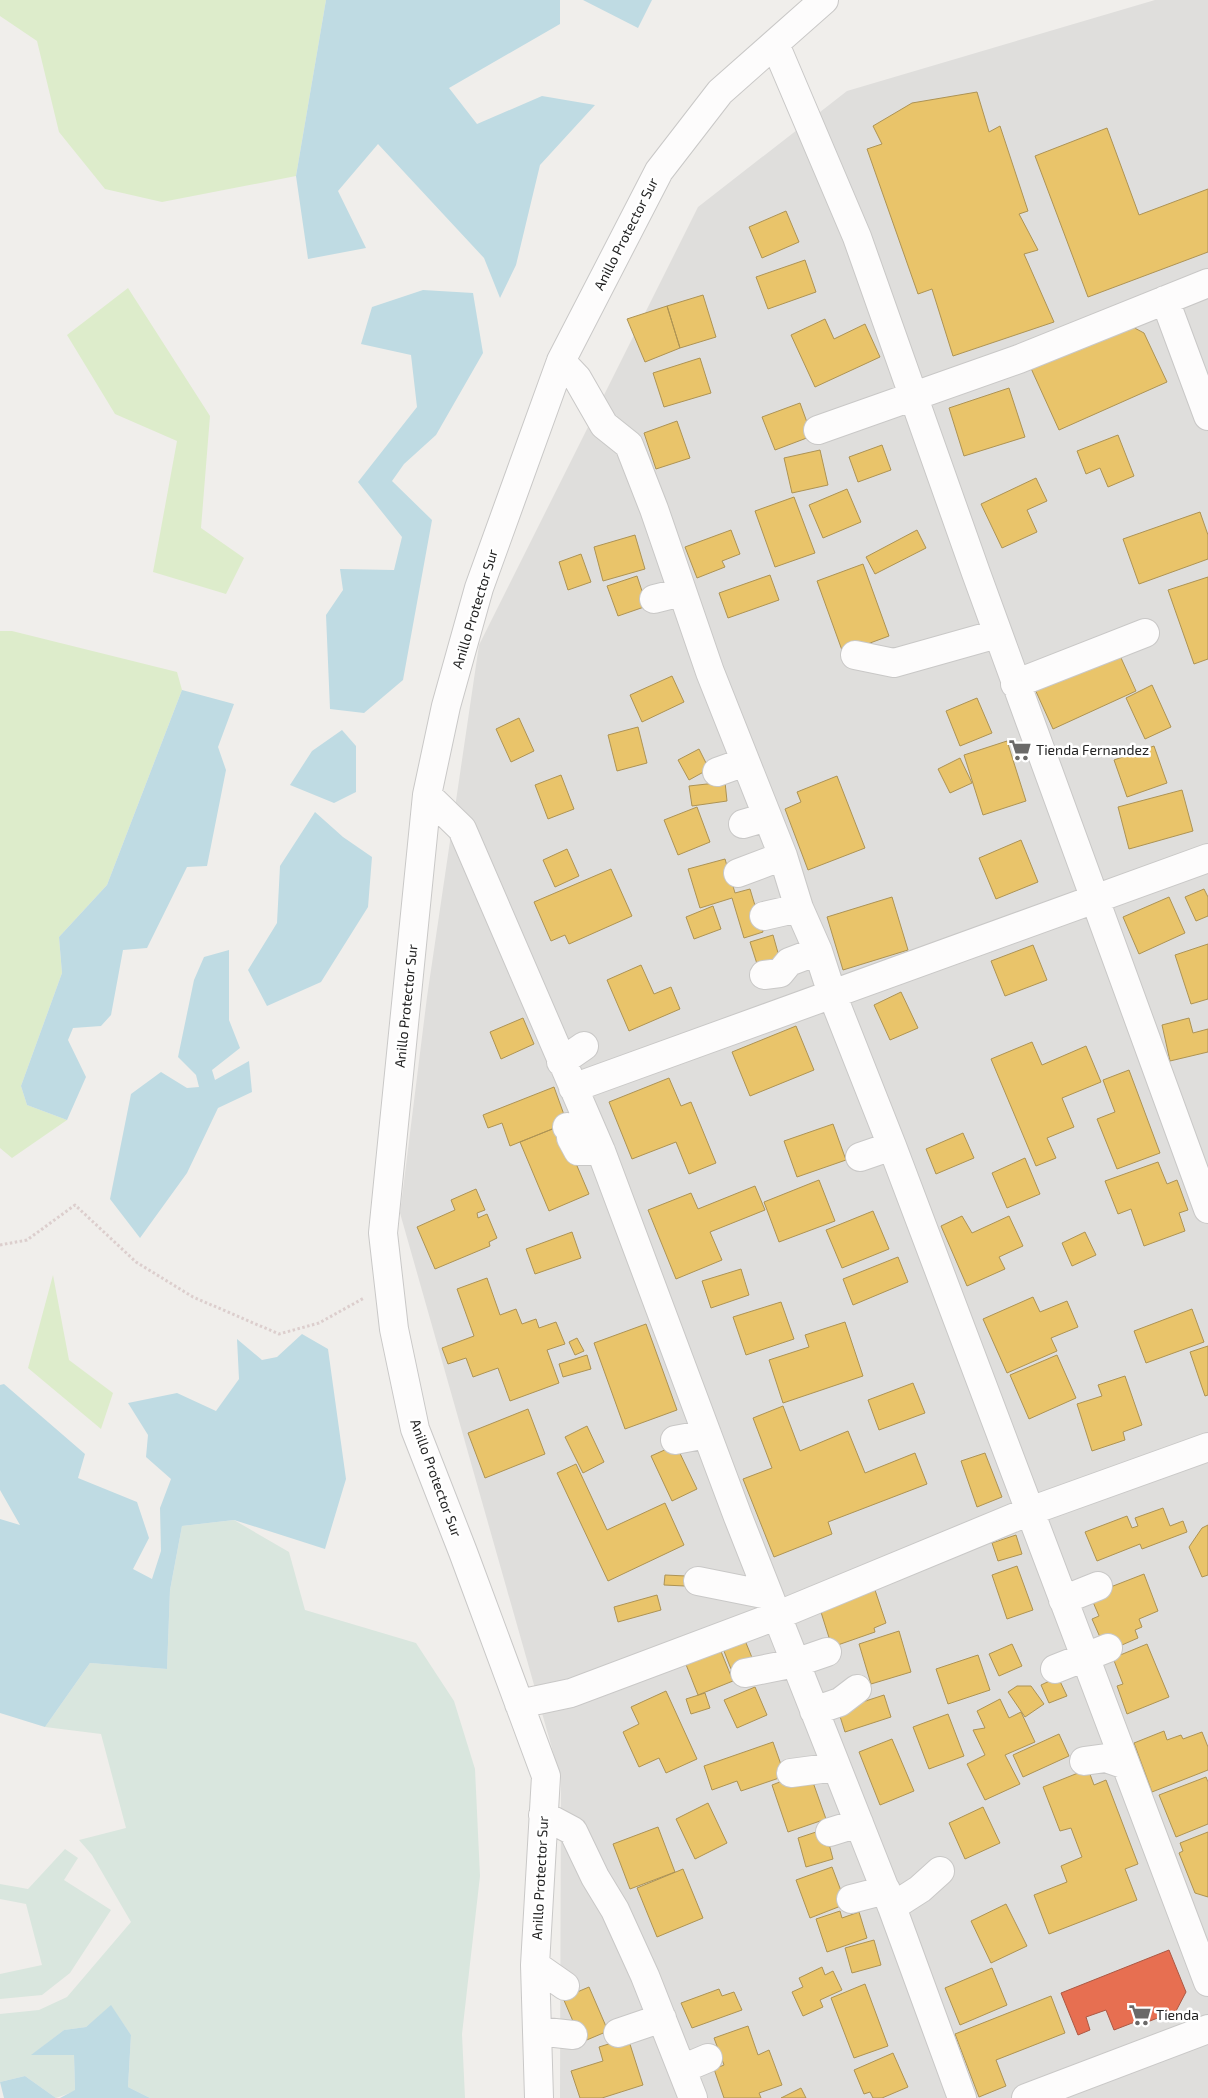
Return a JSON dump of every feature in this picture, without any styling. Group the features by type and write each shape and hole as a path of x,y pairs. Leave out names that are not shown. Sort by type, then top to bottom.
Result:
{"street":[{"name":"Anillo Protector Sur","path":"539,2098 535,1965 546,1776 415,1429 394,1329 383,1233 427,795 446,706 479,588 561,361 659,171 720,92 824,0"},
{"path":"775,44 855,230 1015,684 1208,1209"},
{"path":"818,430 1019,359 1208,283"},
{"path":"1164,300 1208,416"},
{"path":"561,361 577,378 604,425 629,445 655,545 682,592 710,672 745,762 755,820 783,856 799,908 818,951 832,994 892,1146 946,1268 1030,1511 1037,1558 1096,1652 1113,1708 1126,1764 1131,1807 1208,1982"},
{"path":"654,599 682,592"},
{"path":"1015,684 1145,633"},
{"path":"855,655 894,663 997,634"},
{"path":"717,772 745,762"},
{"path":"427,795 462,829 601,1152 772,1605 889,1898 962,2098"},
{"path":"738,873 783,856"},
{"path":"573,1088 1093,898 1208,858"},
{"path":"764,916 799,908"},
{"path":"764,975 780,973 789,962 818,951"},
{"path":"561,1062 584,1046"},
{"path":"567,1127 572,1130 571,1138 578,1150 601,1152"},
{"path":"860,1157 892,1146"},
{"path":"674,1440 707,1434"},
{"path":"519,1704 572,1693 772,1605 1208,1447"},
{"path":"698,1581 772,1605"},
{"path":"1063,1600 1098,1586"},
{"path":"745,1673 795,1663 827,1652"},
{"path":"1055,1670 1096,1652"},
{"path":"814,1711 840,1702 857,1689"},
{"path":"1084,1761 1106,1758 1126,1764"},
{"path":"790,1773 836,1767"},
{"path":"830,1832 850,1801"},
{"path":"543,1816 573,1831 608,1875 615,1910 662,2018 693,2098"},
{"path":"852,1899 889,1898 920,1889 940,1871"},
{"path":"535,1965 565,1986"},
{"path":"618,2033 662,2018"},
{"path":"1026,2098 1208,2029"},
{"path":"537,2031 573,2035"},
{"path":"682,2069 708,2058"}],"path":[{"path":"0,1245 27,1240 75,1205 136,1262 193,1297 279,1334 320,1323 390,1285"}],"shaded area":[{"path":"1155,0 1208,0 1208,2098 560,2098 561,1780 400,1213 427,997 479,645 698,207 847,91"},
{"path":"234,1520 289,1552 305,1610 416,1643 454,1701 475,1769 480,1876 462,2034 465,2098 150,2098 128,2087 131,2035 111,2006 86,2027 64,2030 32,2055 74,2055 75,2091 56,2098 25,2076 0,2082 0,2014 39,2010 67,1997 131,1922 92,1855 79,1840 126,1828 101,1734 45,1727 90,1663 167,1669 170,1590 182,1526"},
{"path":"65,1849 78,1858 64,1880 111,1910 70,1973 42,1995 0,1999 0,1974 42,1965 26,1904 0,1899 0,1884 28,1889"}],"green space":[{"path":"0,0 326,0 296,176 162,202 105,189 59,132 37,41 0,16"},
{"path":"128,288 210,416 201,528 244,558 226,594 153,572 177,441 115,414 67,335"},
{"path":"0,631 12,631 177,672 182,690 107,885 59,937 62,973 21,1086 27,1105 67,1120 12,1158 0,1148"},
{"path":"53,1275 69,1360 113,1393 101,1429 28,1368"}],"water":[{"path":"326,0 560,0 560,24 449,88 477,124 542,96 595,105 540,165 516,265 500,298 484,258 378,144 338,191 366,248 308,259 296,176"},
{"path":"583,0 652,0 638,28"},
{"path":"423,290 473,293 483,353 436,435 404,464 392,481 432,520 403,680 364,713 330,709 326,615 343,590 340,569 394,570 402,537 358,482 417,407 411,355 361,344 372,307"},
{"path":"182,690 234,704 218,747 226,770 207,866 187,867 147,948 123,950 111,1015 101,1026 73,1028 68,1040 86,1077 67,1120 27,1105 21,1086 62,973 59,937 107,885"},
{"path":"342,730 356,746 356,792 334,803 290,785 312,751"},
{"path":"315,812 343,837 372,857 368,907 321,982 267,1006 248,970 277,923 280,866"},
{"path":"229,950 229,1020 240,1048 212,1070 215,1080 249,1061 252,1092 218,1108 187,1173 140,1238 110,1199 131,1094 161,1072 187,1088 199,1087 196,1075 178,1057 194,980 204,957"},
{"path":"302,1334 328,1349 346,1479 325,1549 234,1520 182,1526 170,1590 167,1669 90,1663 45,1727 0,1713 0,1519 20,1525 0,1490 0,1385 4,1384 85,1454 78,1478 137,1502 149,1538 133,1569 152,1579 161,1551 160,1508 171,1479 146,1457 148,1435 128,1403 177,1393 216,1411 239,1379 237,1339 262,1360 277,1357"},
{"path":"111,2005 131,2035 128,2087 150,2098 60,2098 75,2090 74,2055 31,2055 64,2030 86,2027"},
{"path":"25,2076 56,2098 4,2098 0,2082"}],"building: Viviendas":[{"path":"977,92 989,132 1000,126 1028,211 1019,214 1038,250 1024,254 1054,322 953,356 932,289 918,294 867,149 882,144 873,126 912,103"},
{"path":"1107,128 1139,215 1208,189 1208,252 1088,297 1035,156"},
{"path":"786,211 799,242 762,258 749,227"},
{"path":"805,260 816,292 768,309 756,277"},
{"path":"703,295 716,337 680,348 667,306"},
{"path":"667,306 680,348 645,362 627,319"},
{"path":"825,319 834,339 865,324 880,357 815,387 791,335"},
{"path":"1127,324 1144,333 1167,382 1059,430 1029,364"},
{"path":"700,358 711,393 664,407 653,373"},
{"path":"1009,388 1025,437 964,456 949,408"},
{"path":"800,403 812,436 775,450 762,417"},
{"path":"677,421 690,458 656,469 644,433"},
{"path":"1118,435 1134,476 1108,487 1100,468 1086,474 1077,451"},
{"path":"882,445 891,470 858,482 849,457"},
{"path":"820,450 828,485 792,493 784,458"},
{"path":"1036,478 1047,501 1027,510 1037,532 1002,548 981,504"},
{"path":"847,489 861,522 823,538 809,505"},
{"path":"794,497 815,553 775,567 755,511"},
{"path":"1200,512 1208,535 1208,559 1139,584 1123,539"},
{"path":"731,530 740,554 722,561 725,567 697,578 685,547"},
{"path":"917,530 926,548 875,574 866,557"},
{"path":"635,535 645,569 603,581 594,547"},
{"path":"581,554 591,582 568,590 559,562"},
{"path":"863,564 889,636 843,653 817,581"},
{"path":"770,575 779,600 728,618 719,593"},
{"path":"637,576 647,606 618,616 607,586"},
{"path":"1208,577 1208,659 1194,664 1168,590"},
{"path":"1117,649 1136,691 1053,729 1034,687"},
{"path":"672,676 684,702 642,722 630,695"},
{"path":"1152,685 1171,727 1145,739 1126,698"},
{"path":"977,698 992,733 960,746 946,711"},
{"path":"519,718 534,751 511,762 496,729"},
{"path":"638,727 647,763 617,771 608,735"},
{"path":"1007,741 1026,801 983,815 964,755"},
{"path":"1154,746 1167,783 1127,797 1114,760"},
{"path":"699,749 709,769 689,780 678,760"},
{"path":"960,758 972,783 950,793 938,769"},
{"path":"561,775 574,809 548,819 535,785"},
{"path":"837,776 865,848 808,870 785,809 801,802 797,792"},
{"path":"725,782 727,801 692,806 689,786"},
{"path":"1182,790 1193,831 1129,849 1118,807"},
{"path":"697,807 710,842 678,855 664,820"},
{"path":"1021,840 1038,882 996,899 979,858"},
{"path":"567,849 579,876 555,887 543,860"},
{"path":"725,859 735,893 750,889 763,932 744,938 732,898 700,908 688,869"},
{"path":"611,869 632,916 569,944 565,935 551,941 534,902"},
{"path":"1204,889 1208,897 1208,916 1196,921 1185,897"},
{"path":"892,897 908,950 843,970 827,917"},
{"path":"1169,897 1185,933 1139,954 1123,917"},
{"path":"713,906 721,929 694,939 686,917"},
{"path":"773,935 780,960 758,967 750,942"},
{"path":"1208,944 1208,999 1191,1004 1175,955"},
{"path":"1033,945 1047,980 1005,996 991,961"},
{"path":"641,965 654,994 671,987 680,1009 629,1031 607,980"},
{"path":"901,992 918,1028 890,1040 874,1005"},
{"path":"523,1018 534,1044 501,1059 490,1032"},
{"path":"1189,1018 1193,1033 1208,1029 1208,1052 1170,1061 1162,1025"},
{"path":"796,1026 814,1070 750,1096 732,1052"},
{"path":"1032,1042 1042,1065 1086,1046 1101,1082 1062,1098 1074,1127 1047,1138 1056,1158 1036,1166 991,1059"},
{"path":"1129,1070 1160,1153 1117,1169 1097,1119 1115,1112 1103,1080"},
{"path":"669,1078 681,1106 691,1102 716,1163 689,1174 676,1142 632,1159 609,1102"},
{"path":"554,1087 567,1123 510,1146 502,1123 488,1128 483,1115"},
{"path":"833,1124 846,1160 797,1177 784,1141"},
{"path":"560,1126 589,1194 549,1211 520,1142"},
{"path":"963,1133 974,1158 936,1174 926,1149"},
{"path":"1025,1158 1040,1194 1007,1208 992,1173"},
{"path":"1158,1162 1167,1184 1177,1180 1188,1210 1179,1213 1185,1231 1144,1246 1131,1209 1118,1214 1105,1181"},
{"path":"819,1180 835,1221 779,1242 764,1202"},
{"path":"755,1186 765,1210 710,1232 722,1260 676,1279 648,1210 691,1193 698,1209"},
{"path":"476,1189 485,1210 477,1213 478,1218 487,1214 497,1238 489,1242 490,1246 435,1269 417,1227 455,1210 451,1200"},
{"path":"873,1211 889,1249 842,1268 826,1230"},
{"path":"962,1216 972,1233 1009,1216 1023,1246 999,1257 1005,1269 967,1286 941,1226"},
{"path":"572,1232 581,1258 535,1274 526,1249"},
{"path":"1085,1232 1096,1255 1072,1266 1062,1243"},
{"path":"898,1257 908,1282 853,1305 843,1279"},
{"path":"741,1269 749,1295 711,1308 702,1281"},
{"path":"487,1278 500,1315 516,1309 522,1324 536,1319 539,1328 556,1322 565,1344 547,1350 559,1383 510,1401 498,1368 473,1377 466,1358 448,1364 442,1348 474,1336 457,1289"},
{"path":"1033,1297 1040,1312 1067,1301 1078,1327 1051,1338 1057,1351 1007,1373 983,1319"},
{"path":"781,1302 794,1339 746,1355 733,1317"},
{"path":"1192,1309 1204,1342 1146,1363 1134,1331"},
{"path":"845,1322 863,1376 783,1403 769,1360 809,1347 805,1335"},
{"path":"646,1324 677,1410 625,1429 594,1343"},
{"path":"577,1338 584,1351 575,1355 569,1342"},
{"path":"1208,1346 1208,1395 1205,1396 1190,1352"},
{"path":"587,1355 591,1369 563,1377 559,1364"},
{"path":"1057,1355 1076,1398 1029,1419 1010,1375"},
{"path":"1125,1376 1142,1425 1123,1432 1125,1440 1092,1451 1077,1404 1102,1396 1098,1385"},
{"path":"913,1383 925,1413 879,1430 868,1400"},
{"path":"783,1406 800,1451 848,1431 865,1473 915,1453 927,1484 828,1522 832,1534 774,1557 743,1479 772,1468 753,1418"},
{"path":"528,1409 545,1454 485,1478 468,1433"},
{"path":"587,1426 604,1462 583,1473 565,1437"},
{"path":"676,1445 697,1489 672,1501 651,1456"},
{"path":"985,1453 1002,1497 977,1507 961,1461"},
{"path":"576,1464 607,1530 665,1503 684,1545 608,1581 557,1473"},
{"path":"1163,1508 1170,1526 1183,1521 1187,1532 1142,1549 1140,1544 1097,1561 1085,1532 1127,1516 1132,1528 1138,1526 1135,1518"},
{"path":"1208,1525 1208,1575 1202,1577 1189,1547 1202,1528"},
{"path":"1016,1535 1022,1554 998,1561 992,1543"},
{"path":"1017,1566 1033,1610 1007,1619 992,1575"},
{"path":"1144,1574 1158,1611 1139,1619 1142,1627 1135,1630 1138,1638 1115,1648 1103,1644 1092,1619 1099,1616 1090,1595"},
{"path":"665,1575 686,1576 685,1586 664,1585"},
{"path":"875,1590 886,1623 874,1628 875,1632 832,1647 820,1609"},
{"path":"657,1595 661,1610 618,1622 614,1607"},
{"path":"899,1631 911,1672 871,1684 859,1644"},
{"path":"744,1638 753,1660 731,1669 722,1646"},
{"path":"1012,1644 1022,1666 999,1676 989,1654"},
{"path":"1147,1644 1169,1697 1127,1714 1117,1686 1123,1684 1113,1658"},
{"path":"720,1649 733,1681 698,1695 685,1662"},
{"path":"978,1655 990,1690 948,1704 936,1669"},
{"path":"1058,1677 1067,1696 1049,1703 1041,1685"},
{"path":"1017,1686 1031,1686 1044,1704 1025,1717 1008,1692"},
{"path":"755,1687 767,1715 737,1728 724,1700"},
{"path":"666,1691 697,1759 666,1773 659,1758 639,1767 623,1732 639,1724 631,1707"},
{"path":"705,1693 710,1708 691,1714 686,1699"},
{"path":"884,1695 891,1717 845,1732 838,1710"},
{"path":"1000,1699 1009,1718 1021,1712 1035,1742 1005,1755 1020,1784 985,1800 967,1764 985,1755 973,1730 985,1728 977,1711"},
{"path":"948,1714 964,1756 929,1769 913,1727"},
{"path":"1164,1731 1167,1740 1181,1735 1183,1739 1202,1732 1208,1747 1208,1770 1152,1792 1134,1743"},
{"path":"1059,1734 1069,1756 1023,1777 1013,1755"},
{"path":"892,1739 914,1791 880,1805 859,1752"},
{"path":"773,1742 785,1776 741,1791 737,1781 712,1790 704,1766"},
{"path":"1088,1769 1094,1785 1106,1780 1138,1864 1125,1869 1137,1900 1049,1934 1034,1895 1067,1882 1061,1866 1082,1857 1071,1828 1060,1831 1043,1787"},
{"path":"809,1771 826,1819 788,1832 772,1785"},
{"path":"1206,1777 1208,1782 1208,1824 1176,1837 1159,1795"},
{"path":"708,1803 727,1843 695,1859 676,1819"},
{"path":"983,1807 1000,1843 965,1859 949,1823"},
{"path":"658,1827 675,1872 630,1889 613,1844"},
{"path":"825,1829 833,1859 806,1867 798,1838"},
{"path":"1208,1832 1208,1897 1195,1893 1179,1853 1183,1851 1180,1843"},
{"path":"832,1867 846,1904 810,1918 796,1880"},
{"path":"683,1869 703,1918 657,1937 637,1888"},
{"path":"1006,1904 1027,1946 991,1963 971,1921"},
{"path":"840,1911 842,1918 859,1912 867,1938 827,1952 816,1919"},
{"path":"874,1940 881,1965 852,1973 845,1948"},
{"path":"822,1967 825,1975 833,1971 842,1990 820,2000 823,2007 803,2016 792,1992 803,1987 799,1978"},
{"path":"992,1968 1007,2005 960,2025 945,1988"},
{"path":"865,1984 888,2046 854,2058 831,1998"},
{"path":"589,1987 608,2031 582,2042 563,1998"},
{"path":"719,1989 722,1996 734,1992 742,2010 692,2028 681,2003"},
{"path":"1051,1996 1065,2033 996,2060 1006,2086 979,2097 955,2034"},
{"path":"748,2026 758,2055 769,2050 782,2085 759,2093 761,2098 724,2098 714,2069 724,2065 714,2038"},
{"path":"628,2038 643,2085 602,2098 580,2098 571,2071 603,2061 599,2047"},
{"path":"893,2053 908,2087 882,2098 873,2098 870,2092 864,2094 854,2070"},
{"path":"801,2088 806,2098 781,2098"}],"building: Comercios":[{"path":"1169,1950 1186,1992 1176,2011 1142,2024 1140,2020 1114,2030 1106,2010 1086,2017 1090,2030 1078,2035 1061,1993"}],"place":[{"name":"Tienda Fernandez","path":"1020,750"},
{"name":"Tienda","path":"1140,2015"}]}
